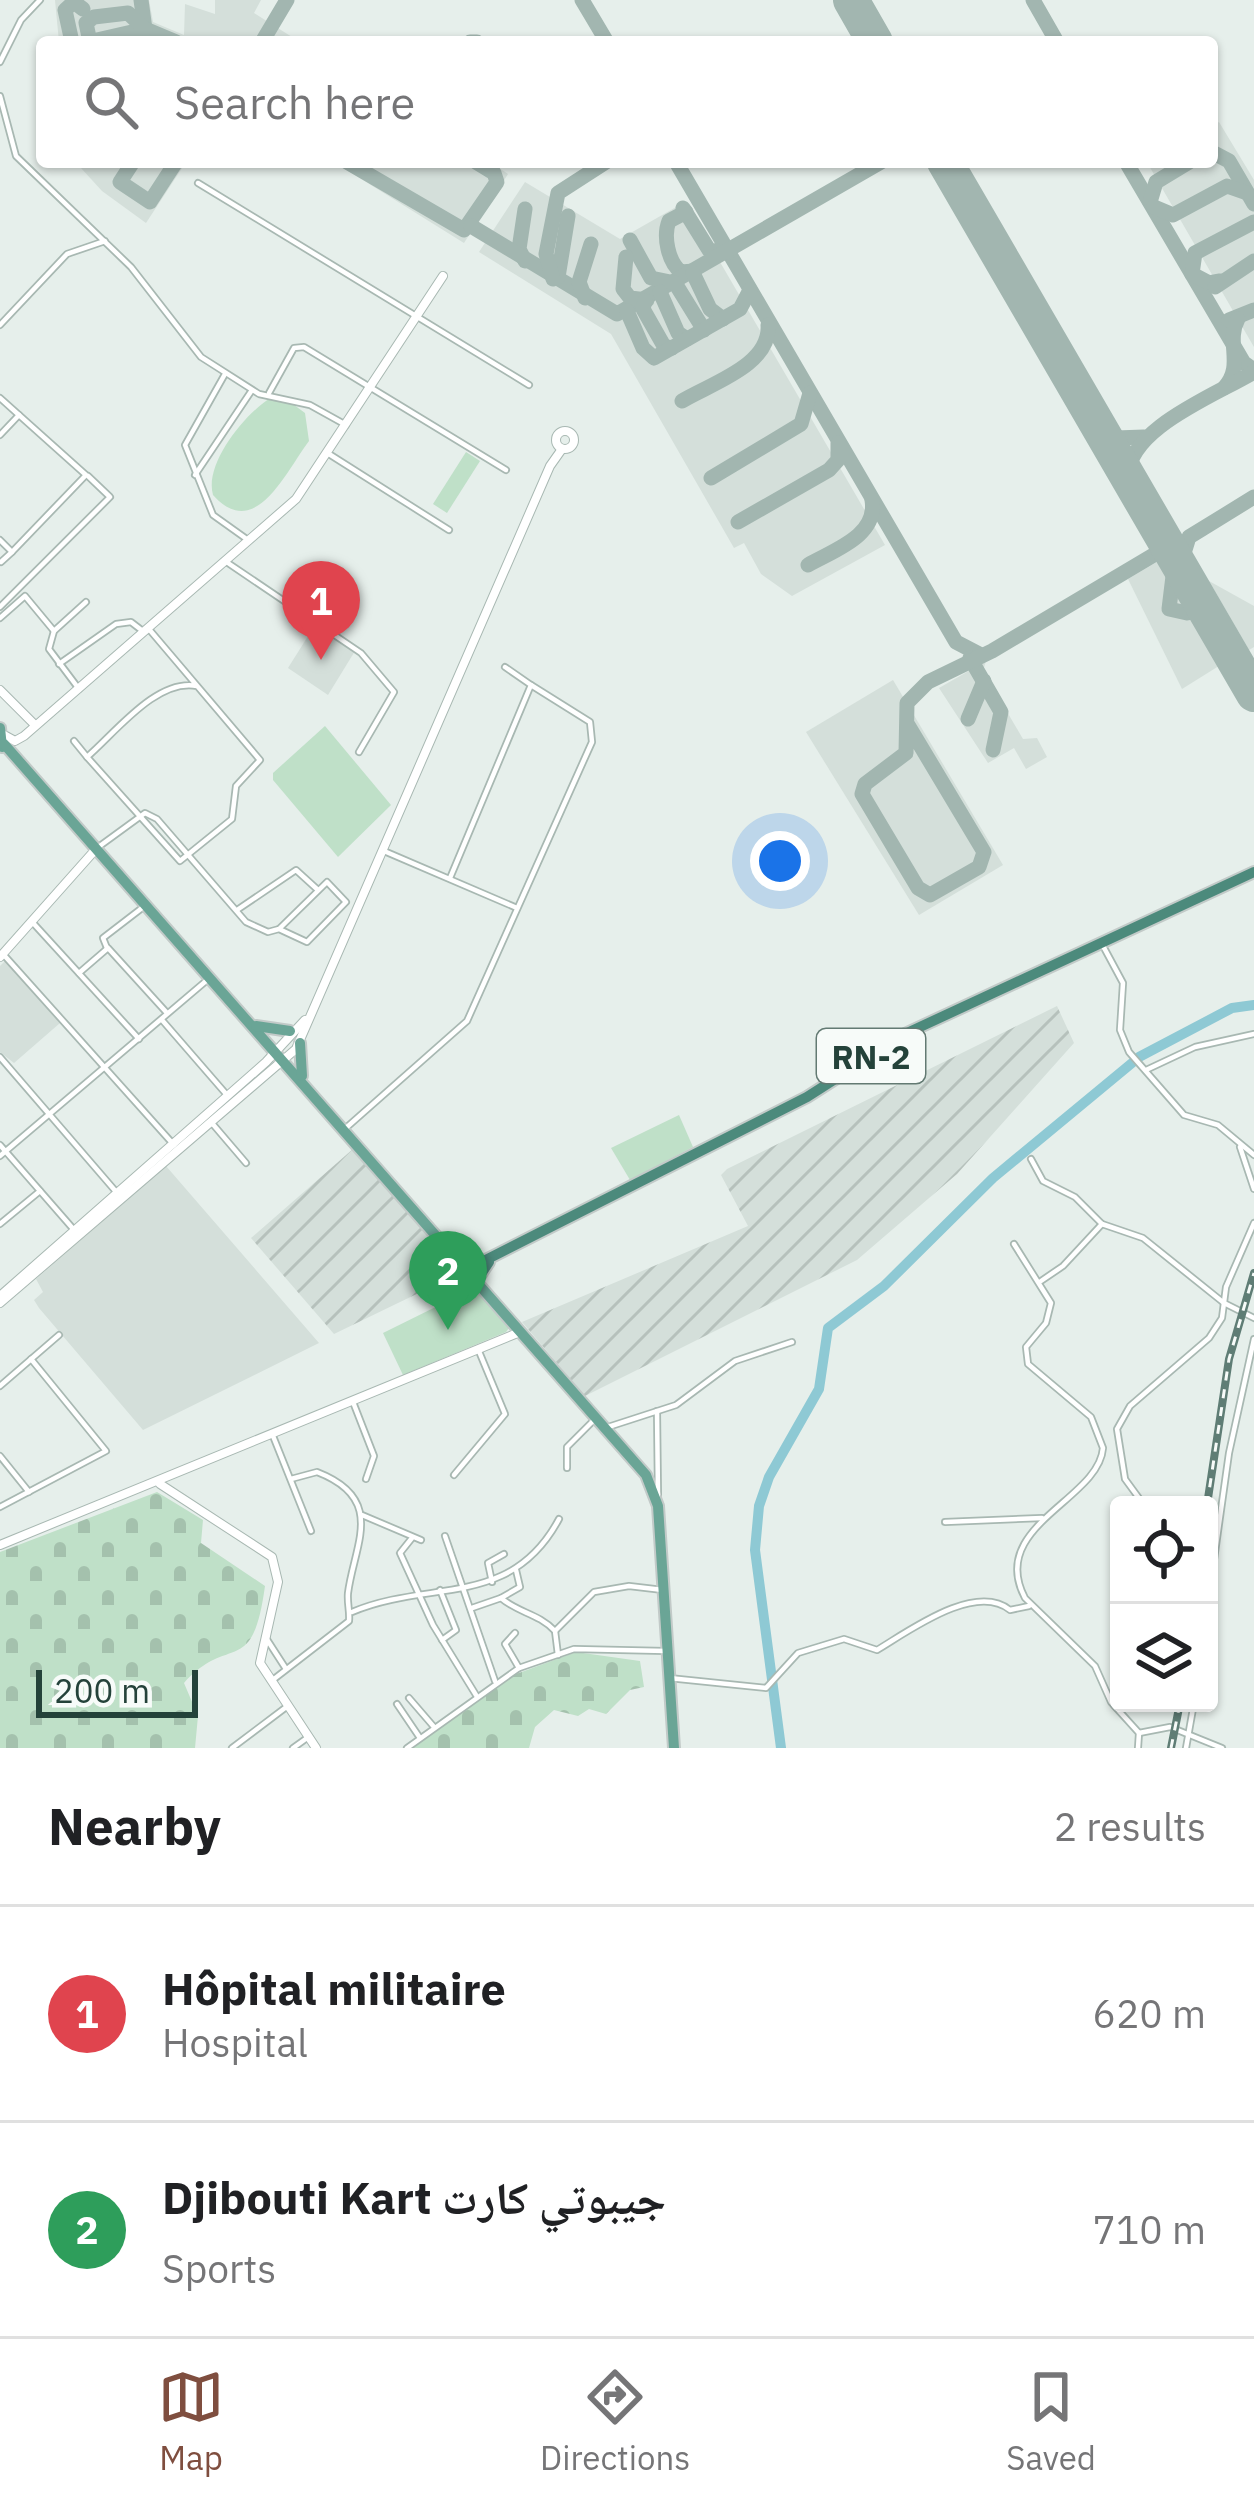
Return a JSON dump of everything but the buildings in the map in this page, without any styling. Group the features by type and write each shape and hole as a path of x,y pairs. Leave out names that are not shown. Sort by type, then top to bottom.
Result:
{"highway":[{"name":"RN-2","path":"468,1268 807,1097 907,1033 1254,872"},
{"path":"453,1252 470,1260 490,1259"},
{"name":"RN-2","path":"481,1284 490,1259"}],"main road":[{"path":"5,744 646,1475 658,1506 674,1748"},
{"path":"253,1025 290,1031"},
{"path":"300,1042 303,1080"}],"street":[{"path":"0,62 21,20 40,0"},
{"path":"0,96 16,156 105,241 178,334 252,390 310,405 346,425"},
{"path":"198,183 529,386"},
{"path":"0,325 67,254 105,241"},
{"path":"5,744 37,725 296,499 442,276"},
{"path":"268,393 294,349 304,347 506,470"},
{"path":"225,374 185,437 213,515 248,540"},
{"path":"195,475 252,390"},
{"path":"0,398 110,497 0,608"},
{"path":"0,435 20,415"},
{"path":"207,1117 227,1095 300,1042 559,444"},
{"path":"329,454 449,530"},
{"path":"0,562 86,475"},
{"path":"0,539 12,551"},
{"path":"225,561 361,653 370,670 394,692 359,752"},
{"path":"0,618 25,596 54,631"},
{"path":"79,689 49,649 54,631 86,602"},
{"path":"58,664 116,624 131,622 146,630 260,760 236,786 232,819 177,860 74,741"},
{"path":"346,1129 467,1021 595,736 590,722 505,667"},
{"path":"87,757 165,689 182,682 197,686"},
{"path":"450,878 531,685"},
{"path":"0,692 28,726 37,725"},
{"path":"137,815 157,819 256,928 278,929 307,942 346,902 327,882 278,929"},
{"path":"137,815 97,848 2,955 175,1147"},
{"path":"380,850 517,908"},
{"path":"237,910 296,870 319,890"},
{"path":"146,904 103,938 227,1095"},
{"path":"32,922 139,1040"},
{"path":"1102,944 1123,983 1123,1042 1184,1114 1218,1125 1254,1155"},
{"path":"79,973 108,948"},
{"path":"77,1233 2,1151 211,977"},
{"path":"0,1299 280,1054 290,1031 307,1019"},
{"path":"1144,1071 1195,1047 1254,1034"},
{"path":"0,1057 120,1196"},
{"path":"207,1117 246,1163"},
{"path":"1238,1142 1254,1189"},
{"path":"1031,1159 1043,1181 1076,1197 1102,1224 1156,1246 1224,1304 1254,1318"},
{"path":"0,1225 40,1190"},
{"path":"1101,1433 1117,1429 1146,1390 1209,1338 1254,1223"},
{"path":"1040,1281 1063,1266 1102,1224"},
{"path":"1014,1244 1040,1281 1050,1312 1026,1347 1028,1364 1056,1392 1080,1406 1101,1433 1100,1465 1042,1518 1019,1569 1018,1584 1032,1605 1095,1666 1112,1702 1139,1733 1138,1748"},
{"path":"0,1545 521,1331"},
{"path":"1,1383 58,1335"},
{"path":"1218,1531 1229,1453 1254,1340"},
{"path":"567,1468 567,1447 600,1423 676,1405 735,1361 792,1342"},
{"path":"454,1475 505,1414 478,1349"},
{"path":"0,1507 106,1449 32,1359"},
{"path":"352,1402 374,1456 366,1479"},
{"path":"657,1411 658,1506"},
{"path":"1117,1429 1123,1473 1138,1496"},
{"path":"273,1436 311,1531"},
{"path":"0,1456 29,1492"},
{"path":"269,1682 346,1623 348,1592 363,1544 362,1515 327,1476 310,1472 291,1479"},
{"path":"159,1483 272,1557 278,1582 260,1663 285,1708 316,1748"},
{"path":"362,1515 373,1515 421,1540"},
{"path":"945,1522 1042,1518"},
{"path":"350,1612 387,1598 422,1597 493,1582 538,1553 559,1519"},
{"path":"446,1536 495,1681"},
{"path":"412,1538 400,1550 442,1640 476,1695"},
{"path":"493,1582 488,1563 504,1554"},
{"path":"470,1608 520,1587 516,1570"},
{"path":"555,1631 594,1592 629,1586 663,1590"},
{"path":"440,1590 456,1630 442,1640"},
{"path":"501,1598 512,1608 528,1609 555,1631 558,1655"},
{"path":"669,1678 766,1688 798,1653 844,1639 877,1650 943,1614 982,1601 993,1600 1010,1610 1032,1605"},
{"path":"263,1633 286,1669"},
{"path":"515,1633 505,1644 519,1668"},
{"path":"407,1748 519,1668 583,1648 667,1651"},
{"path":"410,1698 434,1727"},
{"path":"397,1704 420,1738"},
{"path":"232,1748 285,1708"},
{"path":"1186,1748 1193,1712"},
{"path":"1139,1733 1162,1726 1191,1732 1222,1748"},
{"path":"293,1748 307,1738"}],"shaded area":[{"path":"55,0 149,0 153,22 184,35 185,4 215,14 215,0 261,0 254,13 290,36 58,36"},
{"path":"1218,123 1254,180 1254,347 1150,168 1218,168"},
{"path":"81,168 182,168 146,223 102,191"},
{"path":"344,168 499,168 508,174 464,243"},
{"path":"525,182 620,239 685,202 885,545 792,596 761,574 744,543 734,548 611,334 479,252"},
{"path":"1162,559 1222,664 1182,689 1128,579"},
{"path":"1209,581 1254,606 1254,647 1249,650"},
{"path":"315,625 355,651 328,695 288,668"},
{"path":"986,661 983,671 1023,739 1037,738 1047,757 1026,769 1014,748 988,763 939,688"},
{"path":"893,680 1003,865 919,915 806,732"},
{"path":"5,961 60,1023 14,1063 0,1052 0,966"},
{"path":"1057,1006 1074,1043 957,1174 857,1260 585,1396 522,1322 748,1226 721,1175 727,1169"},
{"path":"353,1149 460,1273 334,1334 251,1238"},
{"path":"166,1166 319,1343 143,1430 34,1300 43,1292 36,1279"}],"green space":[{"path":"272,397 286,399 305,413 309,441 268,498 242,511 228,507 213,495 215,469 239,427"},
{"path":"466,452 480,461 447,513 433,504"},
{"path":"325,726 391,805 338,857 273,780 273,773"},
{"path":"679,1115 693,1147 630,1180 611,1148"},
{"path":"474,1288 509,1328 506,1332 403,1375 383,1333"},
{"path":"157,1492 203,1520 201,1543 265,1586 260,1615 246,1645 200,1668 184,1683 198,1716 195,1748 0,1748 0,1552"},
{"path":"576,1652 640,1661 644,1687 630,1690 606,1714 589,1709 578,1716 554,1710 535,1727 529,1748 413,1748 505,1678"}],"waterway":[{"path":"1139,1057 1232,1008 1254,1005"},
{"path":"781,1748 755,1550 759,1506 769,1477 819,1389 828,1328 884,1286 993,1178 1132,1063"}],"taxiway":[{"path":"141,0 145,29"},
{"path":"266,36 287,0"},
{"path":"582,0 603,36"},
{"path":"1033,0 1054,36"},
{"path":"71,36 65,10 74,2 83,9"},
{"path":"89,36 86,23 94,17 128,13 145,29"},
{"path":"114,36 145,29 162,36"},
{"path":"1218,155 1229,161 1254,204"},
{"path":"129,168 120,182 150,202 172,168"},
{"path":"357,168 464,230 497,182 486,168"},
{"path":"553,279 546,254 558,193 597,168"},
{"path":"680,168 956,642 979,654"},
{"path":"471,226 617,314 871,168"},
{"path":"1130,168 1244,363 1254,370"},
{"path":"1150,202 1156,182 1179,168"},
{"path":"1154,207 1173,215 1227,186 1247,193"},
{"path":"683,208 709,250 728,253"},
{"path":"525,209 519,249 525,261"},
{"path":"686,212 669,221 667,241 677,268 694,271"},
{"path":"558,277 568,216"},
{"path":"1220,281 1209,283 1192,274 1195,253 1254,222"},
{"path":"630,240 651,278 675,283 704,330"},
{"path":"585,298 579,282 591,244"},
{"path":"626,257 623,289 630,298 647,300"},
{"path":"1215,287 1254,261"},
{"path":"693,273 710,309 723,319"},
{"path":"627,311 643,348 654,358 740,309 750,290"},
{"path":"660,292 678,333 687,339"},
{"path":"645,301 643,309 664,346 672,348"},
{"path":"1229,320 1254,310"},
{"path":"1224,388 1233,371 1238,319"},
{"path":"682,401 750,362 766,339 768,325"},
{"path":"1128,478 1131,460 1157,429 1254,372"},
{"path":"711,478 801,424 810,393"},
{"path":"1099,427 1116,438 1144,437"},
{"path":"738,522 829,470 838,460 838,443"},
{"path":"1180,566 1189,537 1254,497"},
{"path":"808,565 861,532 872,513 872,500"},
{"path":"908,725 984,852 979,867 930,895 918,888 862,794 865,784 906,753 907,703 928,682 992,651 1157,553 1163,538"},
{"path":"1175,560 1169,609 1187,613 1199,599"},
{"path":"970,658 1001,712 993,750"},
{"path":"968,719 984,681"}],"runway":[{"path":"851,0 872,36"},
{"path":"948,168 1254,694"}],"railway":[{"path":"1208,1496 1229,1359 1254,1273"},
{"path":"1171,1748 1178,1712"}],"place":[{"name":"Hôpital militaire","path":"321,660"},
{"name":"Djibouti Kart جيبوتي كارت","path":"448,1330"}]}
